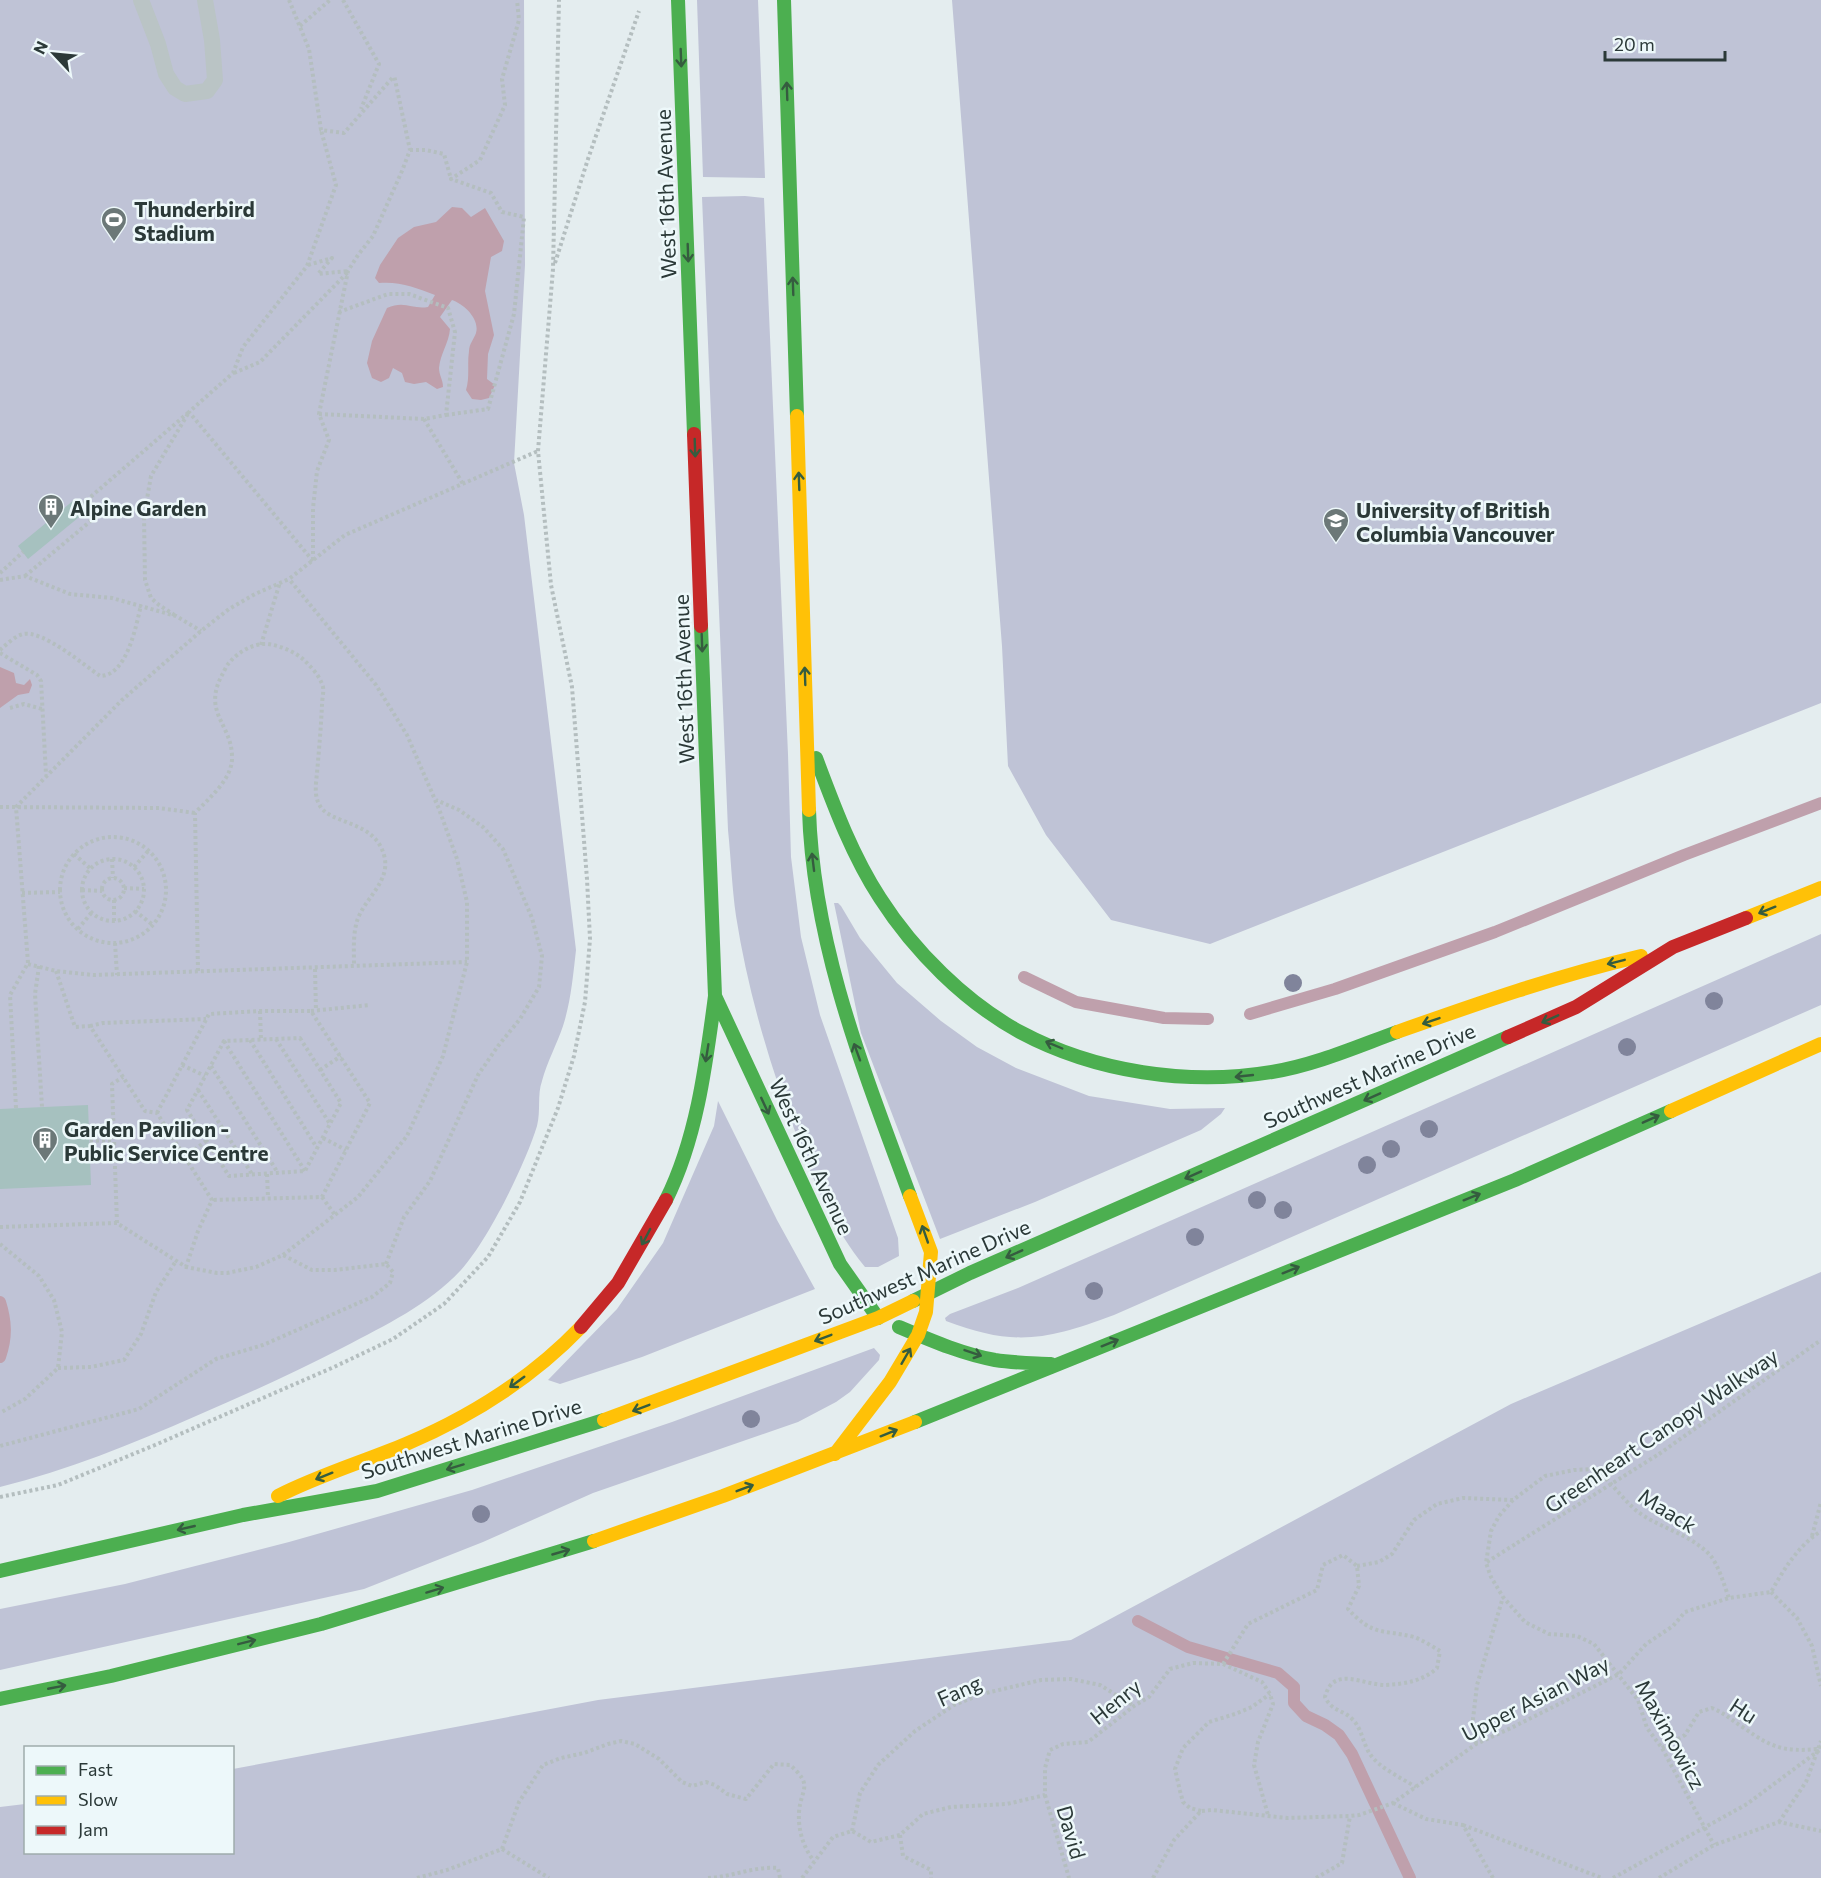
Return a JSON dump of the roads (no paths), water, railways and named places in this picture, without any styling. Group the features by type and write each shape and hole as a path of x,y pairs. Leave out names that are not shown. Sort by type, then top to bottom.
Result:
{"main road":[{"name":"West 16th Avenue","path":"678,0 715,996 840,1264 878,1318"},
{"path":"784,0 810,835 817,894 831,961 852,1037 931,1252 926,1312 918,1335 890,1382 835,1454"},
{"path":"807,734 848,840 891,914 915,944 958,985 987,1009 1020,1031 1083,1057 1118,1066 1161,1074 1233,1077 1262,1074 1308,1064 1553,978 1673,947"},
{"name":"Southwest Marine Drive","path":"0,1571 243,1515 377,1491 630,1412 878,1318 929,1292 1576,1007 1673,947 1821,888"},
{"path":"243,1515 294,1488 411,1441 471,1413 521,1380 564,1343 603,1304 638,1251 672,1187 693,1122 707,1055 715,996"},
{"path":"0,1699 111,1676 321,1624 578,1548 723,1497 1515,1180 1821,1044"},
{"path":"878,1318 918,1335 987,1358 1056,1364"}],"lane":[{"path":"141,0 158,44 166,74 176,88 185,94 207,91 215,80 212,40 205,0"}],"waterway":[{"path":"1250,1014 1335,989 1495,932 1684,855 1821,803"},
{"path":"1024,977 1076,1002 1164,1018 1208,1019"},
{"path":"0,1302 5,1329 0,1357"},
{"path":"1138,1621 1188,1647 1278,1673 1294,1687 1294,1703 1306,1716 1339,1735 1352,1754 1410,1878"}],"place":[{"name":"Thunderbird Stadium","path":"114,243"},
{"name":"Alpine Garden","path":"51,530"},
{"name":"University of British Columbia Vancouver","path":"1336,544"},
{"name":"Garden Pavilion - Public Service Centre","path":"45,1163"}]}
